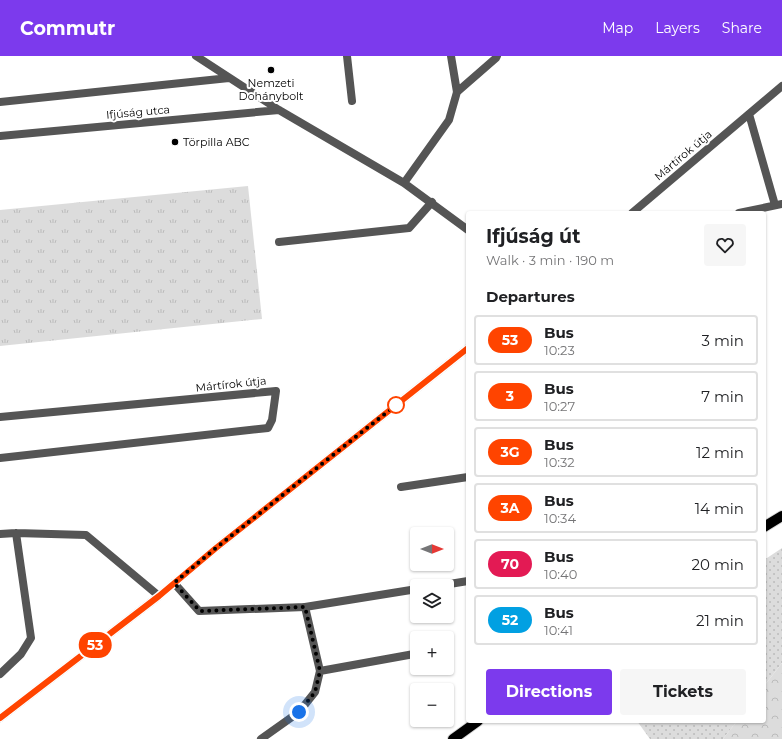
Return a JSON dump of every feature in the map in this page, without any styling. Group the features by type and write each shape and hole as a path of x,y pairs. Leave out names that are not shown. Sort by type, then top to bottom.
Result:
{"main road":[{"path":"766,526 782,516"},
{"path":"453,739 475,723"}],"street":[{"path":"196,56 279,110 404,183 432,202 466,228"},
{"path":"347,56 352,101"},
{"path":"404,183 449,120 457,92 451,56"},
{"path":"457,92 497,56"},
{"path":"0,102 229,78"},
{"name":"Mártírok útja","path":"634,211 782,86"},
{"name":"Ifjúság utca","path":"0,136 279,110"},
{"path":"749,114 778,205 749,211"},
{"path":"279,242 409,228 432,202"},
{"path":"0,718 159,596 216,548 466,350"},
{"name":"Mártírok útja","path":"0,417 276,391 272,420 268,428 0,458"},
{"path":"401,487 466,477"},
{"path":"0,674 21,654 31,638 16,533"},
{"path":"0,534 86,535 159,596"},
{"path":"454,583 466,581"},
{"path":"174,583 200,611 305,607 410,590"},
{"path":"261,739 299,712 315,692 320,671 305,607"},
{"path":"320,671 410,655"}],"green space":[{"path":"248,186 262,319 0,346 0,210"},
{"path":"782,548 782,663 766,683 766,559"},
{"path":"782,663 782,739 723,739 735,723 766,723 766,683"},
{"path":"638,723 735,723 723,739 650,739"}],"bus line":[{"name":"53","path":"0,718 159,596 216,548 466,350"}],"place":[{"name":"Nemzeti Dohánybolt","path":"271,70"},
{"name":"Törpilla ABC","path":"175,142"}],"route":[{"path":"299,712 315,692 320,671 305,607 200,611 174,583 401,401 396,405"}]}
